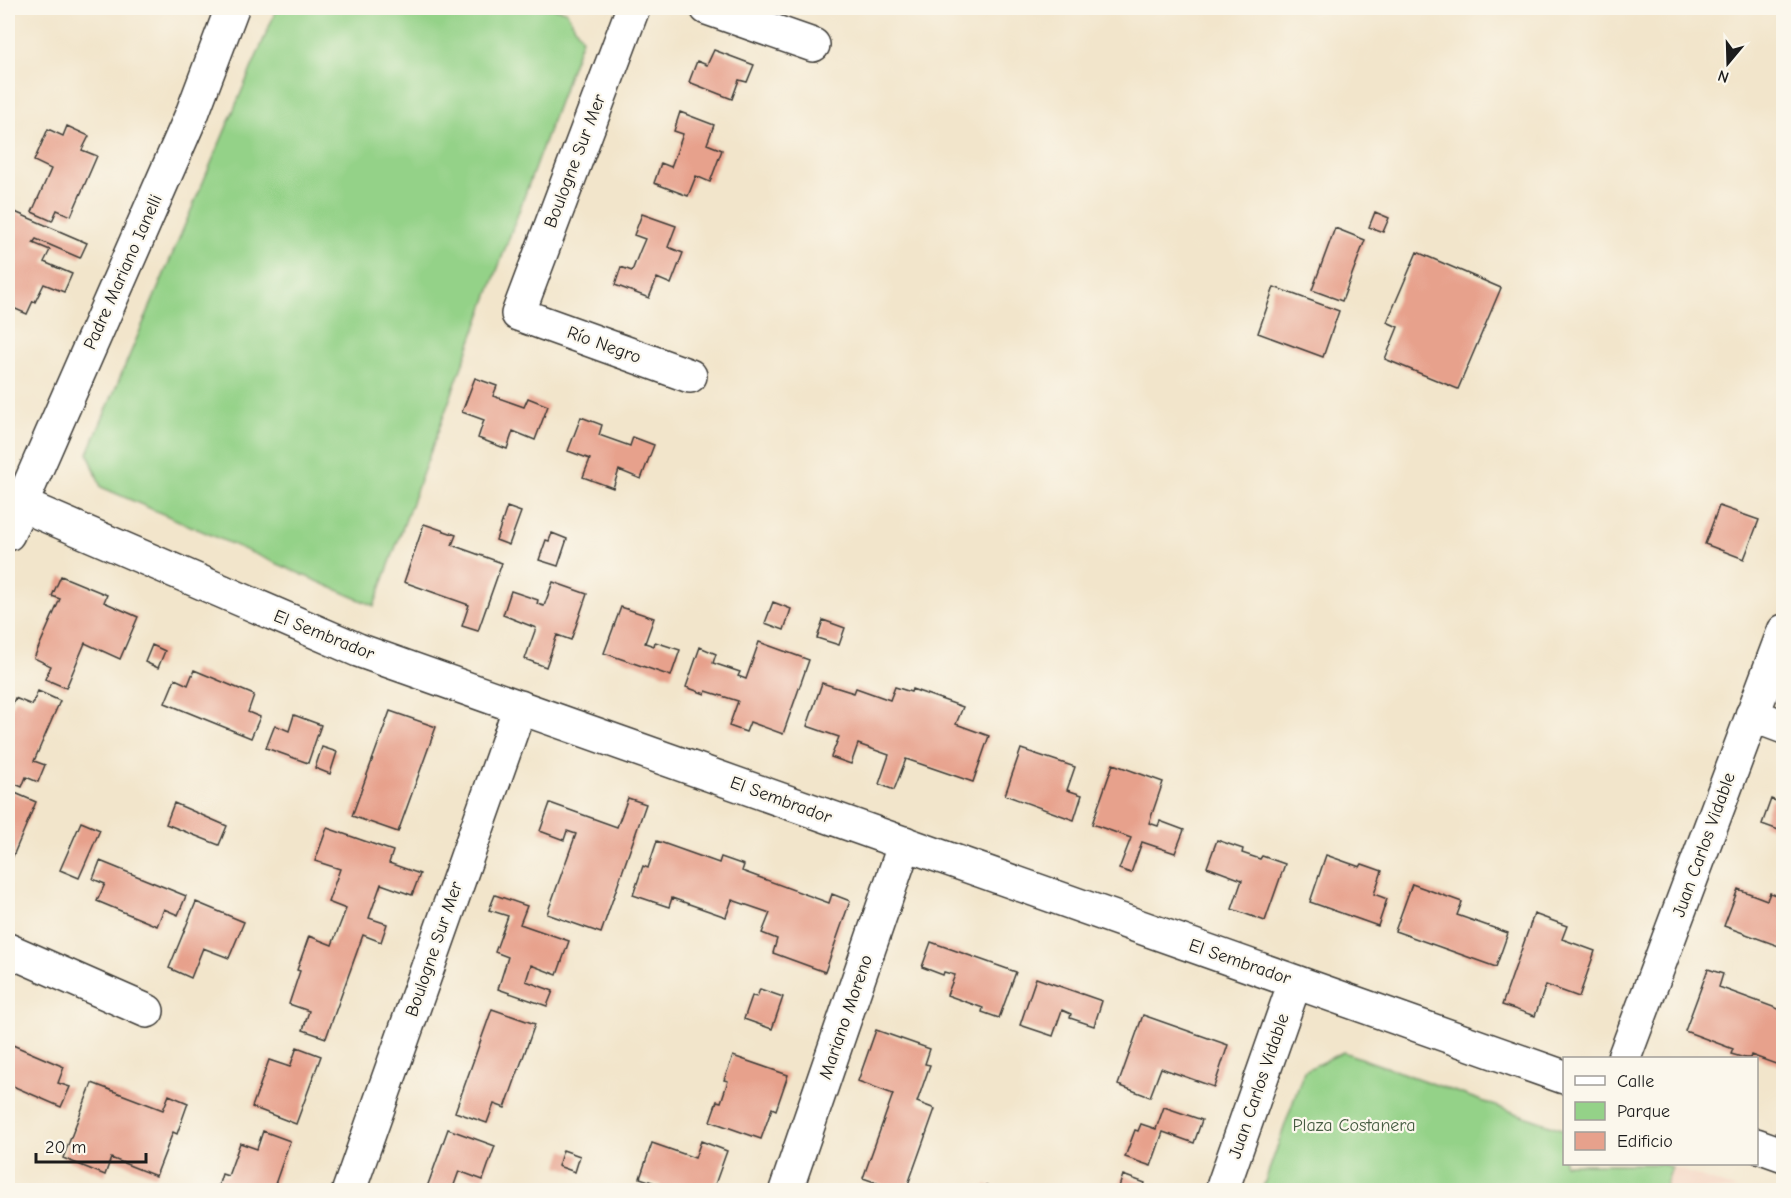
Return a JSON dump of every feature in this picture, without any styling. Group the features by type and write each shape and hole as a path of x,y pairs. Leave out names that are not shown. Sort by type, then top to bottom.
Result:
{"street":[{"name":"Padre Mariano Ianelli","path":"8,534 14,502 192,114 232,8"},
{"name":"Boulogne Sur Mer","path":"518,314 633,8"},
{"path":"707,8 813,45"},
{"name":"Río Negro","path":"518,314 690,376"},
{"name":"El Sembrador","path":"14,502 358,650 1563,1077"},
{"name":"Juan Carlos Vidable","path":"1625,1057 1784,631"},
{"name":"Boulogne Sur Mer","path":"349,1191 520,707"},
{"path":"1752,715 1784,727"},
{"name":"Mariano Moreno","path":"786,1191 906,843"},
{"path":"8,950 147,1011"},
{"name":"Juan Carlos Vidable","path":"1222,1191 1295,982"},
{"path":"1758,1146 1784,1155"}],"shaded area":[{"path":"1672,1167 1738,1190 1664,1190"}],"green space":[{"path":"277,8 552,8 566,11 582,39 374,606 101,487 88,453"},
{"name":"Plaza Costanera","path":"1343,1052 1563,1130 1563,1165 1665,1165 1672,1167 1664,1190 1262,1190 1304,1071"}],"building":[{"path":"122,8 138,8 136,13"},
{"path":"714,50 754,65 747,82 739,80 732,99 689,82 697,61 707,65"},
{"path":"680,112 714,125 707,144 722,150 710,182 696,176 688,196 654,183 661,163 671,167 677,151 683,134 674,131"},
{"path":"67,126 89,136 82,150 97,156 71,216 57,210 52,221 32,212 51,169 34,161 48,129 63,136"},
{"path":"8,209 87,243 80,258 36,239 33,243 50,250 44,262 72,274 64,292 44,284 27,314 11,307 8,315"},
{"path":"1375,212 1389,218 1383,232 1369,227"},
{"path":"642,214 676,226 668,247 683,253 671,284 657,278 649,298 615,285 621,267 632,271 645,239 634,235"},
{"path":"1335,228 1365,240 1342,301 1312,290"},
{"path":"1417,252 1501,288 1458,389 1385,359 1398,327 1387,322"},
{"path":"1274,287 1339,311 1323,357 1258,333"},
{"path":"475,378 497,386 493,396 524,407 528,398 548,406 535,440 513,431 507,449 478,438 484,420 462,412"},
{"path":"581,417 602,425 599,435 630,446 633,437 654,445 641,479 619,470 613,488 583,477 590,459 568,451"},
{"path":"1719,506 1759,520 1744,559 1705,544"},
{"path":"507,507 521,512 509,545 496,540"},
{"path":"424,524 456,535 452,545 502,563 478,631 462,626 469,605 404,582"},
{"path":"552,533 567,539 558,566 539,560 546,540 549,541"},
{"path":"61,576 107,595 104,602 138,617 120,659 85,643 66,688 45,679 51,666 34,658 60,599 52,596"},
{"path":"553,582 587,594 571,640 557,635 546,667 525,659 536,628 503,615 511,591 538,600 537,604 544,606"},
{"path":"773,602 791,609 784,630 765,623"},
{"path":"621,607 654,618 645,643 654,646 655,642 680,650 671,676 604,653"},
{"path":"823,620 845,628 839,645 817,638"},
{"path":"759,642 809,660 783,734 750,722 746,732 729,726 738,701 706,691 705,694 686,687 700,647 716,654 713,663 740,672 738,676 746,679"},
{"path":"152,645 165,651 158,668 145,662"},
{"path":"194,670 254,695 248,712 260,717 251,738 165,703 175,679 188,685"},
{"path":"822,683 854,693 856,688 890,700 895,687 911,692 912,689 963,707 956,724 989,736 973,782 906,759 894,790 879,784 889,755 858,744 851,764 831,757 839,737 807,726"},
{"path":"38,691 60,701 34,761 45,765 38,782 26,777 22,787 8,781 8,715 15,698 32,705"},
{"path":"390,711 436,727 398,832 352,816"},
{"path":"294,715 321,725 308,763 266,748 275,725 289,731"},
{"path":"322,747 337,752 330,774 315,768"},
{"path":"1021,749 1075,767 1067,790 1082,795 1074,820 1005,795"},
{"path":"1113,764 1163,782 1149,823 1158,826 1160,821 1184,830 1175,853 1142,842 1131,873 1119,869 1131,838 1092,824"},
{"path":"8,790 36,802 8,868"},
{"path":"628,798 646,804 601,933 547,914 576,834 567,831 564,840 540,831 550,803 617,827"},
{"path":"1771,799 1784,804 1784,832 1762,824"},
{"path":"174,803 227,826 219,845 166,824"},
{"path":"81,822 100,830 79,878 60,870"},
{"path":"327,828 393,851 389,863 420,874 412,895 381,884 369,918 387,924 381,942 363,935 326,1038 303,1030 309,1011 289,1004 300,971 297,970 309,936 332,945 346,909 328,902 340,869 315,861"},
{"path":"1217,840 1243,849 1242,853 1260,859 1262,856 1285,864 1265,921 1232,909 1242,880 1207,867"},
{"path":"657,841 719,863 721,857 744,865 742,871 829,903 832,894 850,901 825,972 773,953 777,939 762,933 770,913 732,900 726,917 672,898 669,907 633,895 643,866 648,868"},
{"path":"1326,855 1360,867 1362,864 1382,871 1374,894 1387,899 1378,926 1310,902"},
{"path":"100,861 186,896 178,915 164,909 157,926 97,901 105,884 93,879"},
{"path":"1412,884 1462,902 1457,915 1508,933 1496,967 1395,931"},
{"path":"1738,889 1767,900 1770,893 1784,898 1784,948 1724,926"},
{"path":"495,895 527,906 520,924 569,941 557,975 531,965 526,981 553,991 547,1006 498,989 508,957 495,952 508,916 489,910"},
{"path":"196,902 244,922 229,958 203,948 191,978 169,968"},
{"path":"1534,914 1567,926 1562,939 1595,951 1579,997 1546,985 1535,1016 1502,1005"},
{"path":"931,942 1016,972 999,1018 982,1012 983,1008 947,995 955,975 944,972 943,975 922,967"},
{"path":"1708,969 1723,974 1719,987 1784,1011 1784,1067 1751,1055 1750,1057 1742,1057 1731,1054 1733,1049 1685,1031"},
{"path":"1036,978 1102,1001 1094,1026 1070,1018 1071,1014 1062,1010 1053,1036 1020,1025"},
{"path":"760,989 783,997 772,1029 744,1019 752,996 757,997"},
{"path":"492,1009 535,1024 505,1108 494,1104 487,1123 455,1112"},
{"path":"1143,1015 1228,1045 1214,1087 1161,1068 1150,1097 1118,1085"},
{"path":"876,1030 930,1049 925,1064 930,1065 917,1102 935,1109 906,1190 897,1190 863,1178 893,1094 858,1081"},
{"path":"8,1043 64,1067 58,1083 70,1087 61,1107 8,1084"},
{"path":"297,1047 321,1056 296,1124 252,1107 269,1060 290,1067"},
{"path":"733,1056 788,1075 776,1110 772,1108 761,1139 710,1121 717,1101 721,1102 728,1081 724,1080"},
{"path":"92,1083 163,1110 169,1095 188,1103 177,1134 173,1132 156,1176 111,1158 105,1175 63,1158"},
{"path":"1164,1107 1202,1120 1194,1143 1163,1132 1151,1166 1125,1157 1135,1130 1138,1131 1141,1124 1156,1129"},
{"path":"448,1129 495,1146 483,1180 459,1171 454,1185 468,1190 426,1190"},
{"path":"263,1131 290,1141 273,1190 217,1190 222,1174 228,1176 240,1143 257,1149"},
{"path":"701,1141 727,1151 713,1190 659,1190 661,1185 640,1178 652,1143 695,1158"},
{"path":"563,1150 580,1156 575,1172 558,1166"},
{"path":"1123,1175 1145,1183 1143,1190 1118,1190"},
{"path":"1092,1184 1111,1190 1089,1190"},
{"path":"986,1185 1001,1190 983,1190"}]}
